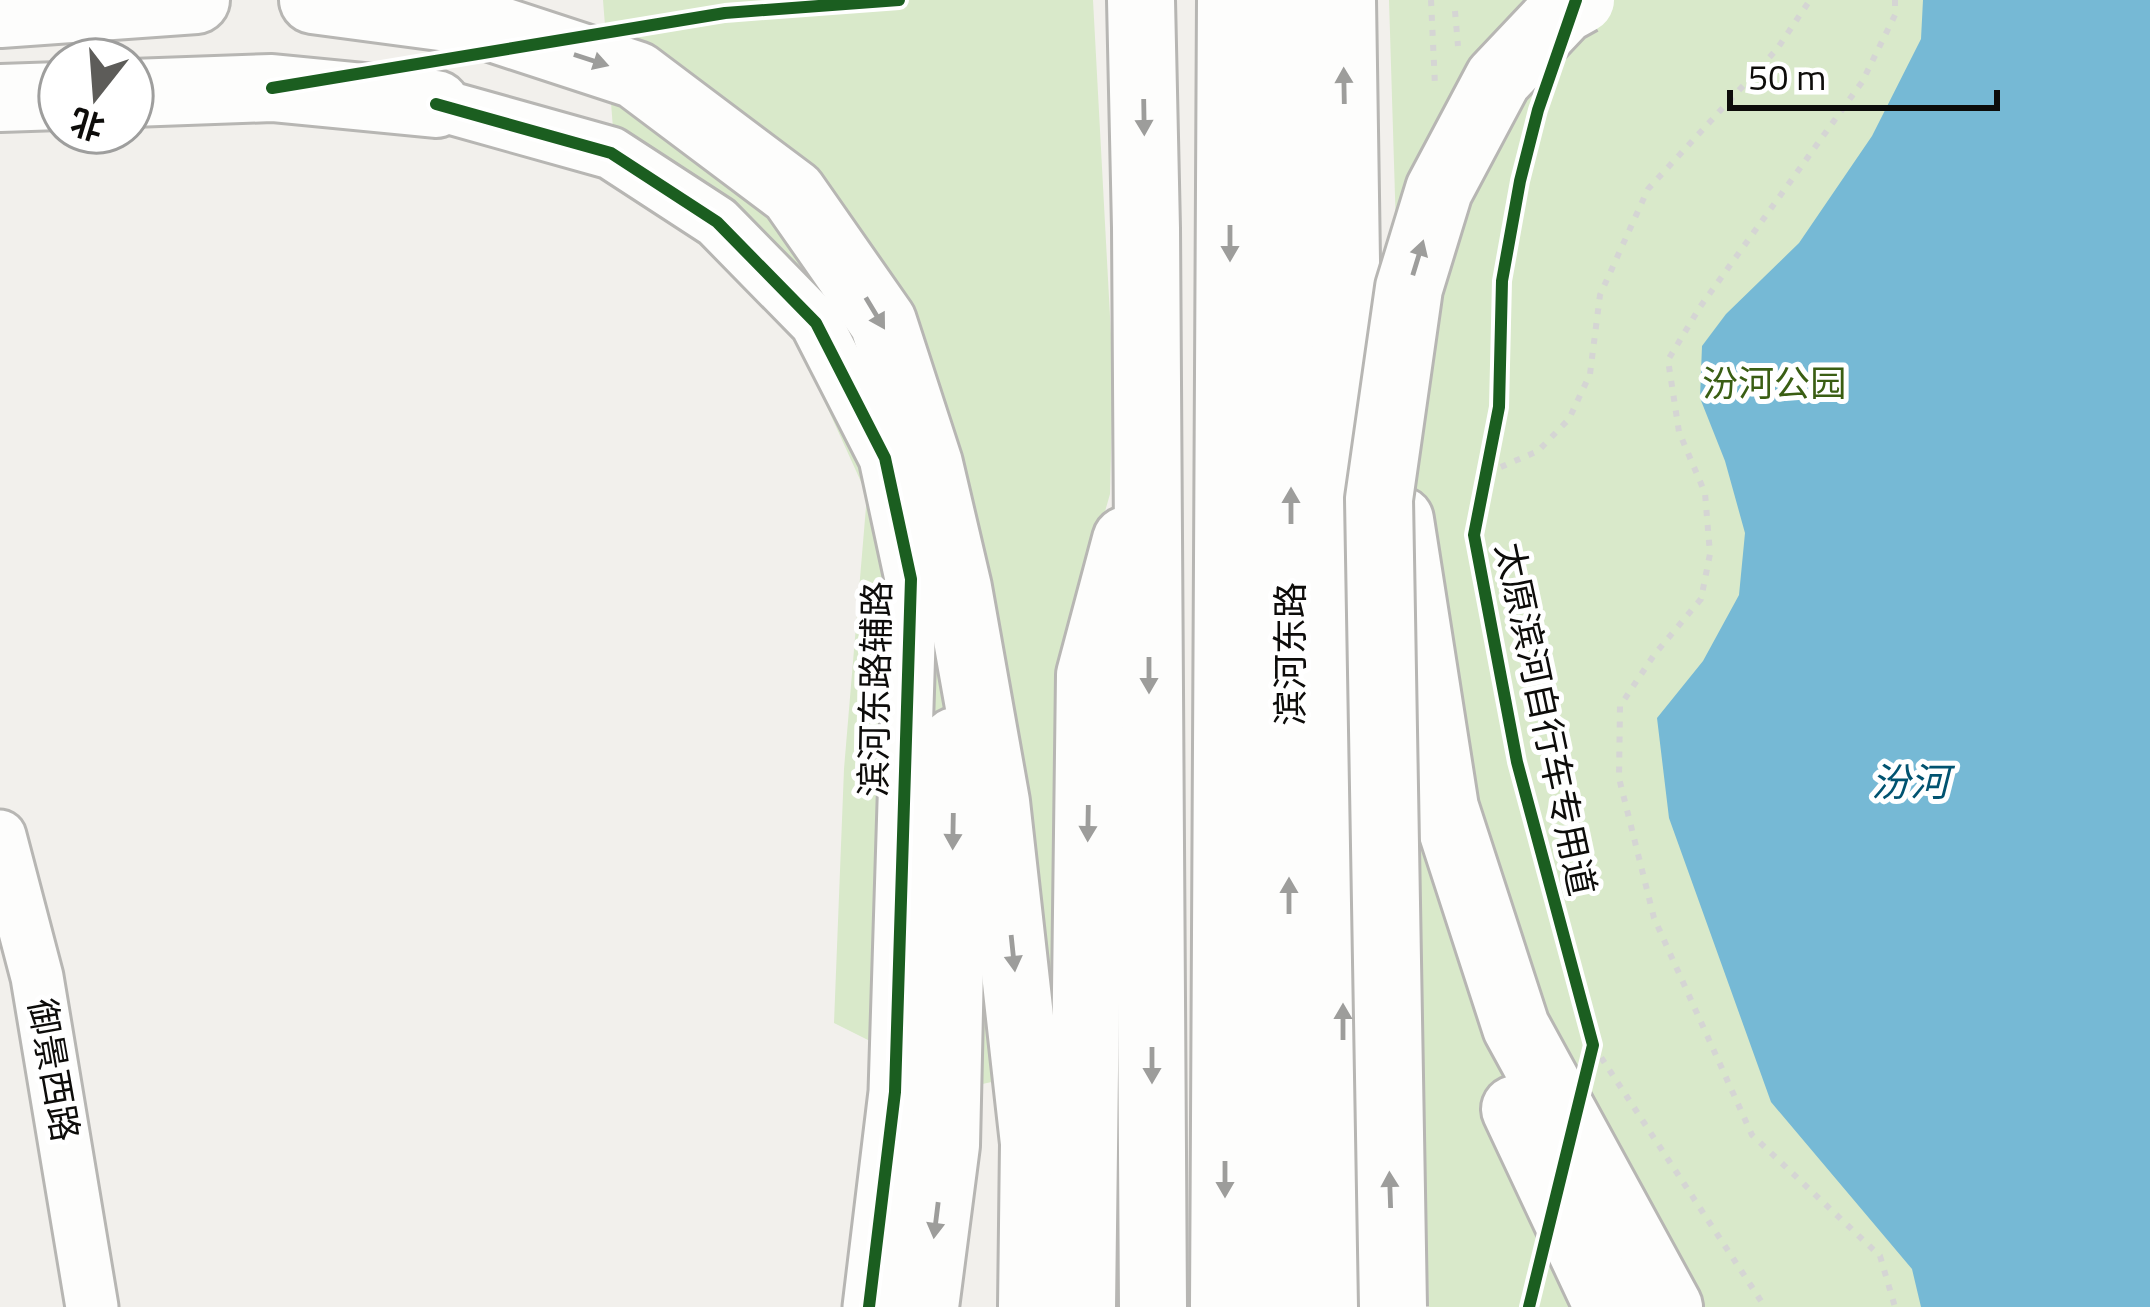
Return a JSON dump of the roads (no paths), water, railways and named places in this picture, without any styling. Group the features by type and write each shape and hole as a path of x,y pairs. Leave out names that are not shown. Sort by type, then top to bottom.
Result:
{"main road":[{"path":"0,14 196,0"},
{"path":"313,0 471,21 636,74 793,194 883,322 929,464 958,588 996,802 1034,1143 1032,1307"},
{"path":"1141,0 1153,1307"},
{"name":"滨河东路","path":"1224,1307 1231,0"},
{"name":"滨河东路","path":"1287,1307 1294,0"},
{"path":"1342,0 1342,1307"},
{"path":"1393,1307 1382,481 1409,288 1439,190 1498,79 1563,10 1581,0"},
{"path":"156,93 272,88 436,104"},
{"path":"0,98 36,97"},
{"path":"1345,185 1445,808 1516,1028 1669,1307"},
{"path":"1082,1307 1090,676 1148,462"},
{"path":"1382,481 1424,880 1475,1023 1608,1307"},
{"path":"925,1307 946,1145 958,588"},
{"path":"1063,1307 1083,1243"}],"street":[{"name":"滨河东路辅路","path":"436,104 611,153 717,222 816,323 885,458 911,579 895,1092 869,1307"},
{"name":"御景西路","path":"0,836 38,977 92,1307"},
{"name":"御景西路","path":"0,943 43,1165 62,1307"}],"water":[{"name":"汾河","path":"1923,0 2150,0 2150,1307 1921,1307 1912,1269 1771,1102 1669,818 1657,718 1703,661 1739,595 1745,533 1725,461 1700,398 1702,346 1726,314 1799,243 1872,136 1921,39"}],"park label":[{"name":"汾河公园","path":"1774,383"}]}
